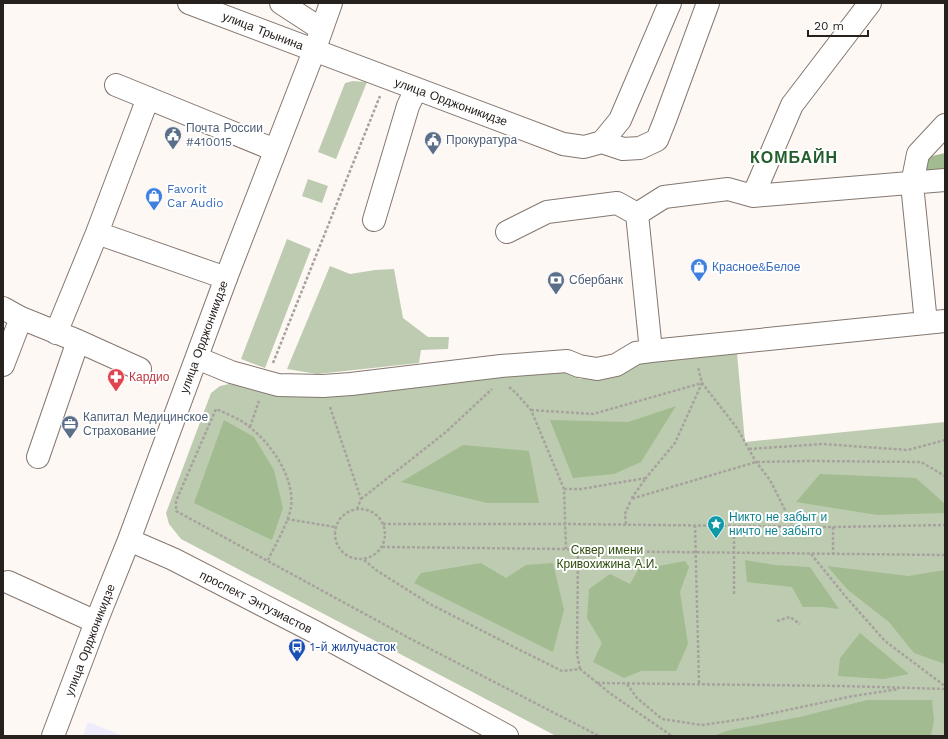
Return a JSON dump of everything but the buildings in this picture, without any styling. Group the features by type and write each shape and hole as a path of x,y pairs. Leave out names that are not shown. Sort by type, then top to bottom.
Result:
{"street":[{"name":"улица Трынина","path":"189,3 314,51"},
{"path":"281,3 321,29"},
{"name":"улица Орджоникидзе","path":"53,736 129,540 226,278 314,51 331,3"},
{"path":"670,3 620,120 602,142 623,149 640,148 657,140 708,3"},
{"path":"753,196 792,105 870,3"},
{"name":"улица Орджоникидзе","path":"314,51 563,144 584,147 602,142"},
{"path":"116,85 275,150"},
{"path":"374,220 408,106 416,89"},
{"path":"56,333 97,233 148,98"},
{"path":"197,358 231,372 278,385 323,386 501,374 567,361 579,366 597,369 616,365 636,353 935,322 912,184 918,154 945,125"},
{"path":"637,214 664,197 728,190 753,196 912,184 945,180"},
{"path":"507,232 547,212 617,203 637,214"},
{"path":"637,214 651,351"},
{"path":"97,233 226,278"},
{"path":"3,365 12,313 140,369"},
{"path":"38,458 78,341"},
{"name":"проспект Энтузиастов","path":"129,540 173,559 309,629 507,736"},
{"path":"5,584 96,622"}],"path":[{"path":"250,427 265,381 387,78"},
{"path":"697,364 702,384 738,428 756,462 770,480 793,526"},
{"path":"357,509 361,499 446,432 501,374 531,410 564,489 566,549"},
{"path":"531,410 593,414 702,384"},
{"path":"626,524 625,514 631,499 675,443 702,384"},
{"path":"323,386 361,499"},
{"path":"268,560 291,507 291,490 284,472 269,446 242,421 216,409 176,502 176,511 409,638 599,736"},
{"path":"749,449 823,444 908,450 945,440"},
{"path":"631,499 756,462 921,462 945,476"},
{"path":"564,489 581,489 646,478"},
{"path":"365,509 378,517 383,524 385,535 382,547 377,553 364,560 356,560 348,557 341,552 336,545 334,536 335,527 338,520 350,511 365,509"},
{"path":"287,519 335,527"},
{"path":"383,524 626,524 833,527 945,525"},
{"path":"695,525 698,684"},
{"path":"734,526 734,596"},
{"path":"833,527 833,554"},
{"path":"382,547 566,549 578,551 945,555"},
{"path":"578,551 577,654 580,668 596,684 672,736"},
{"path":"811,554 885,641 945,686"},
{"path":"364,560 376,570 428,603 512,646 562,671 580,668"},
{"path":"777,620 790,617 800,624"},
{"path":"627,683 637,698 662,719 702,725 750,718 853,696 905,688"},
{"path":"596,684 698,684 945,689"}],"shaded area":[{"path":"88,722 124,736 83,736"}],"green space":[{"path":"353,81 367,82 336,159 318,152 345,83"},
{"path":"945,153 945,172 925,174 928,157"},
{"path":"308,179 328,186 322,203 302,196"},
{"path":"287,239 311,249 265,368 241,359"},
{"path":"330,266 350,274 394,269 403,318 428,337 449,337 448,349 421,350 419,363 317,374 287,369"},
{"name":"Сквер имени Кривохижина А.И.","path":"737,353 745,442 945,422 945,736 556,736 181,539 169,524 166,513 211,393 220,386 229,384 274,391 566,368 579,379 599,378 632,364"},
{"path":"676,406 641,462 614,474 573,478 550,420 628,422"},
{"path":"224,420 254,437 274,470 283,508 272,540 194,503"},
{"path":"463,445 529,451 539,503 487,503 401,482"},
{"path":"820,474 916,478 945,504 945,513 877,515 796,502"},
{"path":"745,560 775,565 810,567 839,609 803,607 792,587 747,582"},
{"path":"685,561 689,567 680,592 688,644 676,671 641,671 624,678 593,662 602,643 587,618 589,589 610,574 630,584 638,570"},
{"path":"481,563 506,578 526,565 553,563 564,610 553,652 414,583 421,573"},
{"path":"827,566 908,576 945,570 945,664 914,653 889,622 848,590"},
{"path":"860,633 909,674 883,679 838,676 840,658"},
{"path":"867,700 932,700 934,720 931,736 713,736 730,730 800,717"}],"place":[{"name":"Почта России #410015","path":"173,150"},
{"name":"Прокуратура","path":"433,155"},
{"name":"Favorit Car Audio","path":"154,211"},
{"name":"Красное&Белое","path":"699,282"},
{"name":"Сбербанк","path":"556,295"},
{"name":"Кардио","path":"116,392"},
{"name":"Капитал Медицинское Страхование","path":"70,439"},
{"name":"Никто не забыт и ничто не забыто","path":"716,539"},
{"name":"1-й жилучасток","path":"297,662"}],"district":[{"name":"КОМБАЙН","path":"794,157"}]}
